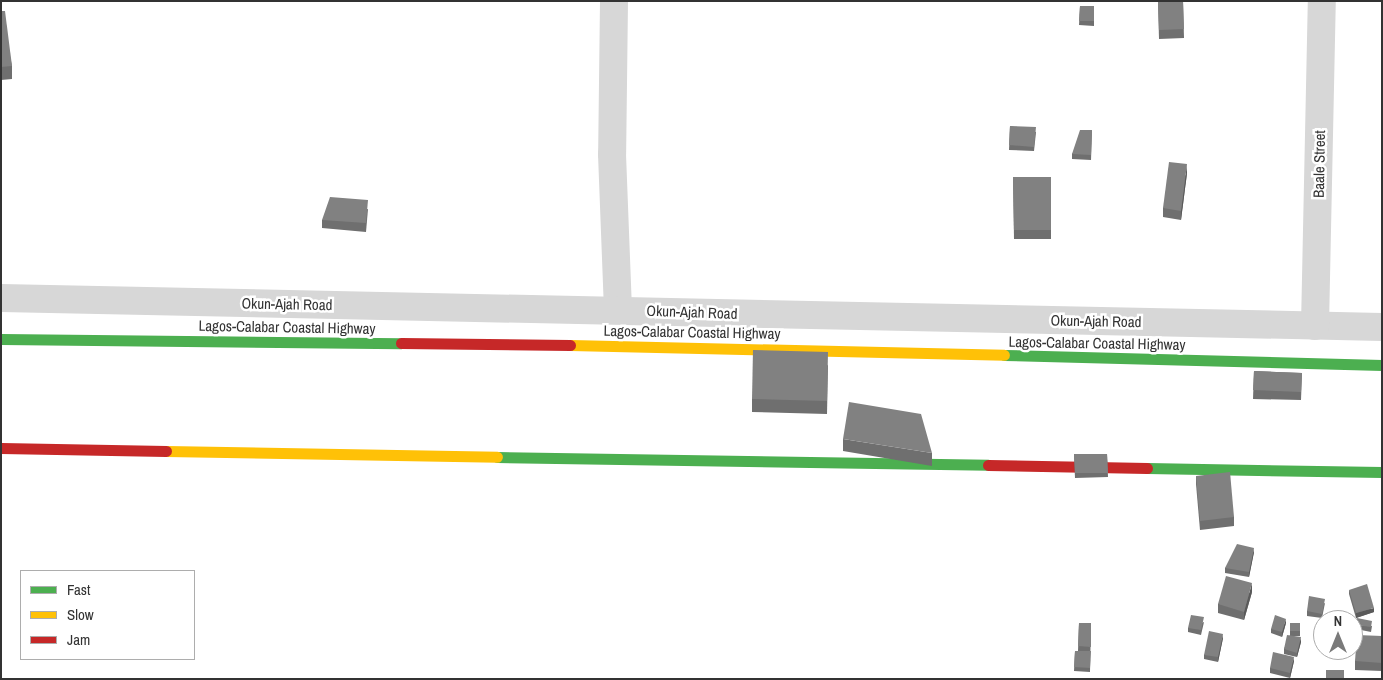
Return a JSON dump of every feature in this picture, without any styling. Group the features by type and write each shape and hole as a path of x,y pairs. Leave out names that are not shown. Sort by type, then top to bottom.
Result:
{"highway":[{"name":"Lagos-Calabar Coastal Highway","path":"1,339 692,346 1382,365"},
{"path":"1,448 1382,472"}],"street":[{"path":"614,1 612,154 618,310"},
{"name":"Baale Street","path":"1315,326 1322,1"},
{"name":"Okun-Ajah Road","path":"1,298 1382,327"}],"building":[{"path":"1158,1 1183,1 1184,29 1159,30"},
{"path":"1080,6 1094,6 1094,21 1079,21"},
{"path":"1,11 5,11 12,66 1,67"},
{"path":"1010,126 1036,127 1034,147 1009,145"},
{"path":"1080,130 1092,130 1091,155 1072,154"},
{"path":"1169,162 1187,164 1181,211 1163,208"},
{"path":"1013,177 1051,177 1051,230 1014,230"},
{"path":"330,197 368,200 366,223 322,220"},
{"path":"753,350 828,352 827,401 752,399"},
{"path":"1254,371 1302,373 1301,392 1253,390"},
{"path":"849,402 921,414 932,453 843,439"},
{"path":"1074,454 1107,454 1108,473 1075,473"},
{"path":"1230,472 1234,517 1200,521 1196,476"},
{"path":"1237,544 1254,548 1249,572 1225,568"},
{"path":"1226,576 1252,583 1244,612 1218,604"},
{"path":"1367,584 1374,608 1363,611 1355,610 1349,590"},
{"path":"1309,596 1325,599 1323,610 1313,610 1313,612 1307,611"},
{"path":"1191,615 1204,617 1201,630 1188,628"},
{"path":"1275,615 1286,619 1282,632 1271,629"},
{"path":"1363,619 1372,621 1371,627 1363,626"},
{"path":"1079,623 1091,623 1091,647 1078,646"},
{"path":"1290,623 1300,623 1300,631 1290,631"},
{"path":"1209,631 1223,634 1218,657 1204,655"},
{"path":"1287,635 1301,637 1297,653 1284,649"},
{"path":"1363,635 1382,636 1382,663 1355,661 1363,660"},
{"path":"1075,651 1091,651 1090,668 1074,667"},
{"path":"1273,652 1294,657 1290,673 1270,668"},
{"path":"1326,670 1344,670 1344,679 1326,679"}],"traffic: fast":[{"path":"1,339 401,343"},
{"path":"1004,355 1382,365"},
{"path":"497,457 988,465"},
{"path":"1147,468 1382,472"}],"traffic: slow":[{"path":"570,345 1004,355"},
{"path":"166,451 497,457"}],"traffic: jam":[{"path":"401,343 570,345"},
{"path":"1,448 166,451"},
{"path":"988,465 1147,468"}]}
